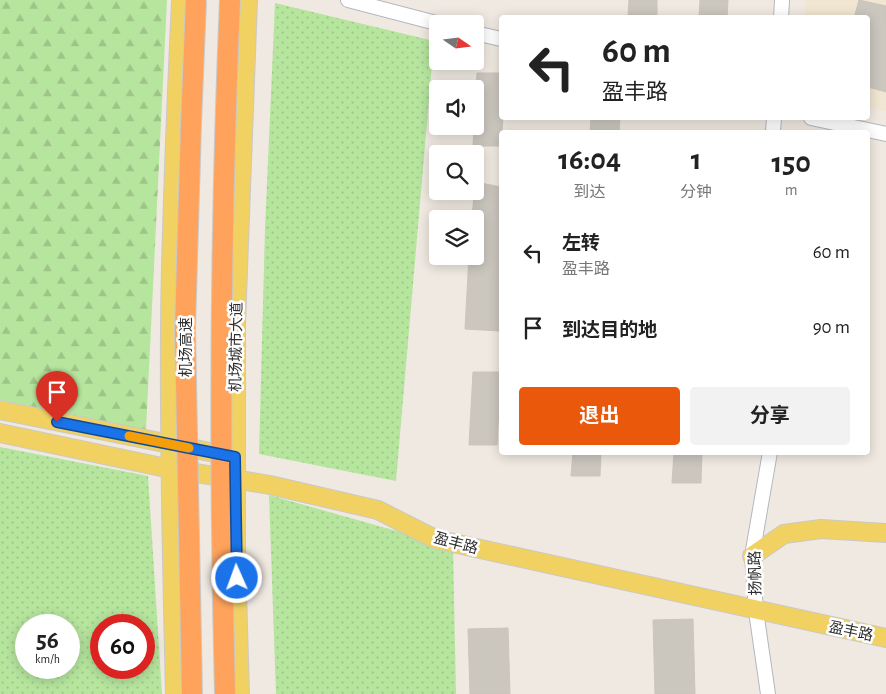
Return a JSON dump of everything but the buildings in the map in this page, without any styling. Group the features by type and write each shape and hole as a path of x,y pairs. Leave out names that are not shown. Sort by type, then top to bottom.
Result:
{"highway":[{"name":"机场高速","path":"192,694 186,329 196,0"},
{"path":"225,694 221,327 225,125 230,0"}],"main road":[{"path":"175,694 170,328 175,124 181,0"},
{"name":"机场城市大道","path":"240,694 235,479 236,314 248,0"},
{"path":"0,410 235,457"},
{"name":"盈丰路","path":"0,433 171,469 235,479 378,510 435,539 756,611 886,638"},
{"path":"752,556 784,534 821,529 886,533"}],"street":[{"path":"348,0 429,21"},
{"path":"781,15 782,0"},
{"path":"484,35 499,39"},
{"path":"820,120 867,130"},
{"path":"870,131 886,134"},
{"name":"扬帆路","path":"768,694 756,611 752,556 769,455"}],"shaded area":[{"path":"806,0 886,0 886,111 870,107 870,15 804,15"}],"green space":[{"path":"0,0 167,0 146,430 0,400"},
{"path":"275,3 429,40 429,70 431,70 431,80 429,80 429,99 396,481 259,454 265,229"},
{"path":"0,447 148,476 162,694 0,694"},
{"path":"269,495 453,547 456,694 276,694"}],"slow traffic":[{"path":"129,436 189,448"}],"route":[{"path":"57,422 235,457 237,578"}]}
